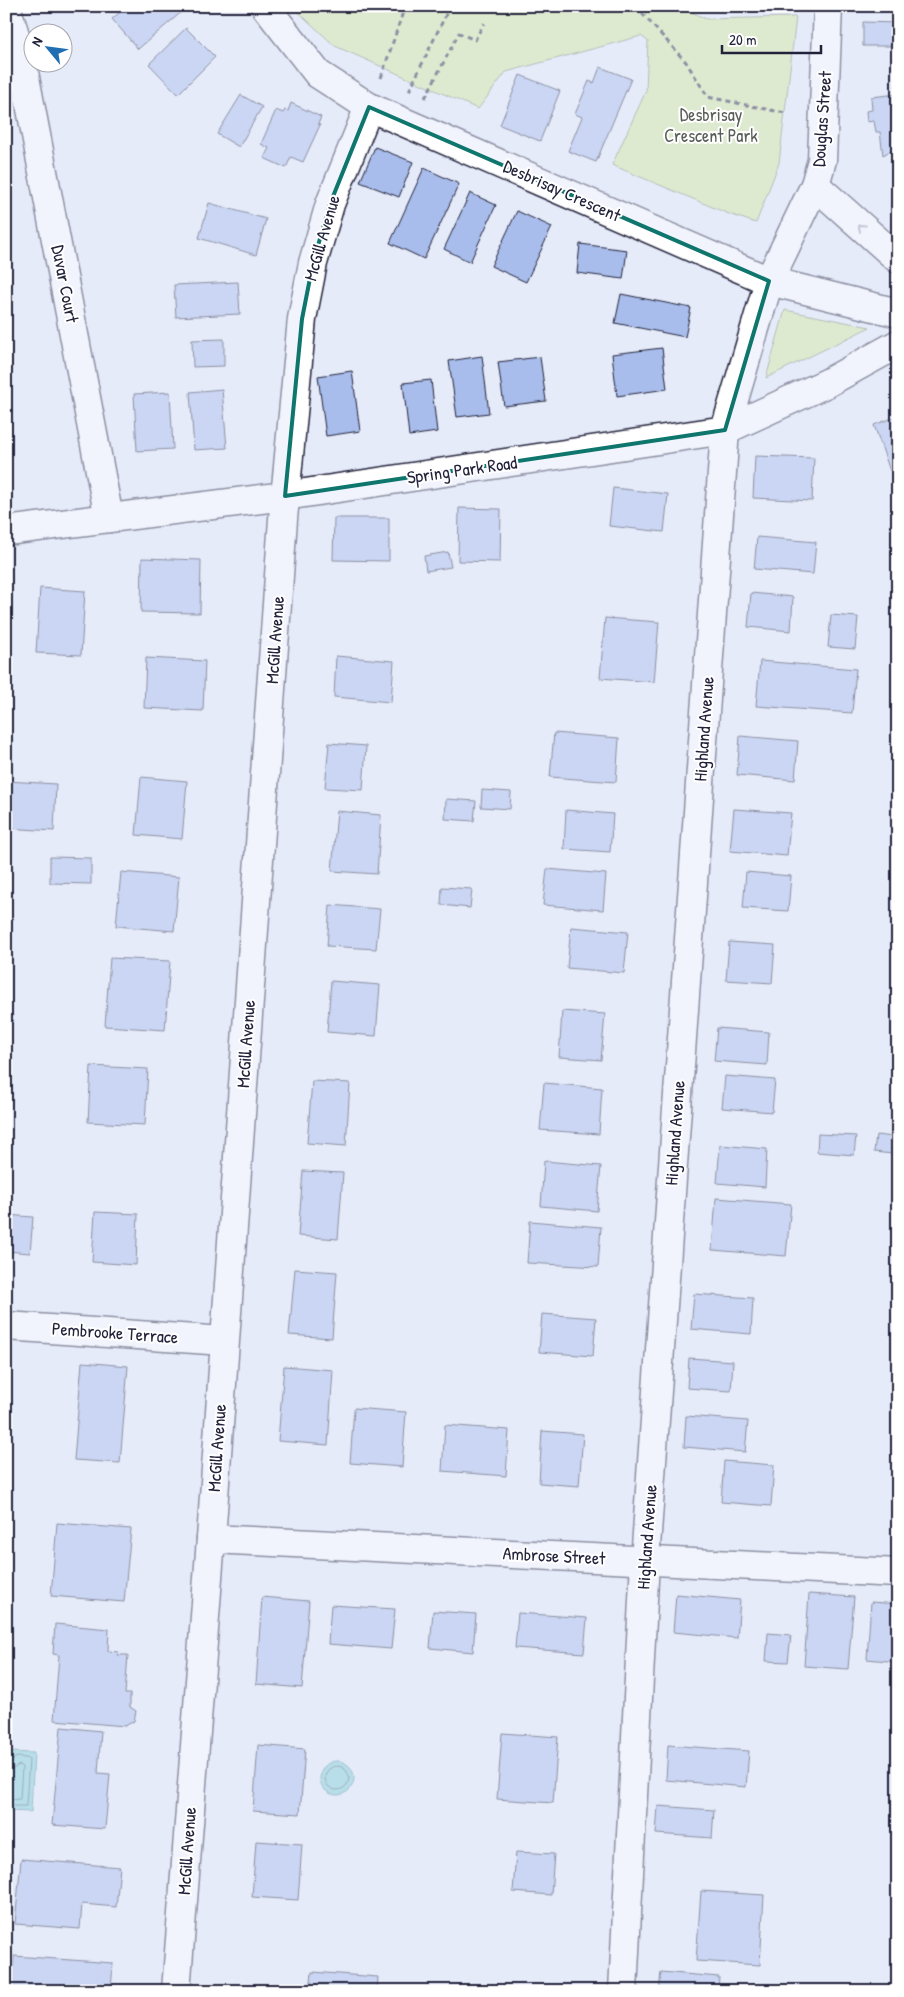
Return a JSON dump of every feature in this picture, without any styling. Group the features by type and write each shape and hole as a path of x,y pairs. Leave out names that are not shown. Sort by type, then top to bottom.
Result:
{"street":[{"name":"Duvar Court","path":"6,6 13,52 109,518"},
{"name":"Desbrisay Crescent","path":"265,6 318,74 374,95 769,281 898,313"},
{"name":"Douglas Street","path":"769,281 815,185 822,160 828,6"},
{"name":"McGill Avenue","path":"176,1991 211,1539 285,496 302,319 310,272 330,204 374,95"},
{"path":"815,185 898,259"},
{"name":"Highland Avenue","path":"623,1991 645,1561 725,430 769,281"},
{"name":"Spring Park Road","path":"6,531 285,496 725,430 828,383 898,344"},
{"name":"Pembrooke Terrace","path":"6,1326 224,1341"},
{"name":"Ambrose Street","path":"211,1539 898,1573"}],"path":[{"path":"374,95 405,6"},
{"path":"406,98 450,6"},
{"path":"626,6 638,9 686,62 708,97 785,113"},
{"path":"421,106 459,33 475,40 484,23"}],"highlighted area":[{"path":"369,107 769,281 725,430 285,496 302,319 313,263 330,204"}],"green space":[{"name":"Desbrisay Crescent Park","path":"292,6 679,6 706,19 796,17 779,163 756,223 729,214 612,165 646,91 648,41 641,36 506,72 478,109 335,46"},
{"path":"785,310 870,327 766,378"}],"water":[{"path":"9,1752 34,1753 31,1812 6,1811"},
{"path":"337,1761 344,1762 349,1766 353,1771 353,1785 349,1790 344,1794 337,1795 330,1794 325,1790 321,1785 320,1778 321,1771 325,1766 330,1762"}],"building":[{"path":"127,6 183,6 185,9 138,49 112,19"},
{"path":"863,22 898,23 898,46 863,46"},
{"path":"186,28 215,57 178,94 149,64"},
{"path":"600,67 631,79 596,162 568,151 582,117 575,114 589,81 594,83"},
{"path":"520,75 560,91 540,141 500,125"},
{"path":"898,94 898,147 883,155 880,132 876,132 874,121 867,122 866,111 872,110 871,97"},
{"path":"241,95 262,107 239,147 217,134"},
{"path":"291,103 321,117 318,124 320,125 303,162 291,157 286,168 264,158 269,148 261,144 276,110 283,113 285,110 288,111"},
{"path":"375,147 413,162 399,197 360,182"},
{"path":"424,168 459,184 424,259 390,243"},
{"path":"470,193 496,205 470,262 444,249"},
{"path":"209,203 266,219 256,255 199,238"},
{"path":"517,211 552,227 526,282 491,266"},
{"path":"580,244 627,250 623,279 577,273"},
{"path":"238,282 240,314 176,317 174,285"},
{"path":"621,294 691,308 685,337 615,323"},
{"path":"224,339 224,366 193,367 192,340"},
{"path":"662,348 667,389 617,396 612,354"},
{"path":"482,356 489,413 457,417 449,361"},
{"path":"540,357 546,401 504,406 498,362"},
{"path":"352,371 360,431 326,436 318,376"},
{"path":"431,380 437,432 409,436 403,383"},
{"path":"222,389 227,448 194,450 190,392"},
{"path":"170,392 173,449 137,451 134,394"},
{"path":"898,416 898,468 890,471 874,425"},
{"path":"755,456 814,458 812,501 753,498"},
{"path":"613,488 668,494 664,532 609,526"},
{"path":"459,508 501,509 500,562 458,561"},
{"path":"334,518 389,518 389,561 333,560"},
{"path":"757,537 816,542 813,574 754,569"},
{"path":"448,552 451,567 426,571 424,556"},
{"path":"142,558 201,560 200,613 141,612"},
{"path":"40,588 85,591 81,655 36,653"},
{"path":"751,593 793,597 791,631 748,627"},
{"path":"831,615 858,617 855,649 828,647"},
{"path":"605,618 659,622 654,682 600,678"},
{"path":"336,656 394,661 391,702 334,697"},
{"path":"146,658 205,661 203,711 144,708"},
{"path":"760,661 856,669 852,713 756,706"},
{"path":"6,731 10,731 7,781 56,784 54,831 6,828"},
{"path":"554,733 619,738 616,782 550,777"},
{"path":"740,736 798,741 795,780 737,775"},
{"path":"329,743 366,746 363,790 325,788"},
{"path":"141,777 187,781 182,839 136,835"},
{"path":"482,790 511,792 510,809 481,807"},
{"path":"446,799 476,801 474,821 445,819"},
{"path":"734,809 791,813 787,856 730,851"},
{"path":"566,810 613,814 610,852 564,849"},
{"path":"337,811 381,815 377,874 332,871"},
{"path":"50,857 91,858 91,884 50,883"},
{"path":"547,869 606,874 603,910 543,905"},
{"path":"121,872 179,877 174,931 116,926"},
{"path":"746,872 791,876 788,911 743,908"},
{"path":"442,887 472,889 470,908 441,905"},
{"path":"330,905 380,909 376,949 327,946"},
{"path":"571,927 628,932 624,973 567,968"},
{"path":"729,942 775,945 772,983 726,980"},
{"path":"110,958 170,961 165,1030 105,1026"},
{"path":"331,981 380,985 376,1036 327,1032"},
{"path":"562,1011 605,1014 601,1060 559,1057"},
{"path":"717,1028 769,1032 767,1065 714,1061"},
{"path":"91,1066 148,1069 145,1125 88,1122"},
{"path":"725,1076 775,1080 772,1112 722,1108"},
{"path":"312,1081 350,1083 346,1146 307,1143"},
{"path":"544,1083 602,1088 599,1134 540,1130"},
{"path":"818,1134 856,1136 854,1155 817,1152"},
{"path":"876,1135 894,1137 892,1154 874,1152"},
{"path":"720,1145 767,1149 765,1187 717,1183"},
{"path":"544,1161 601,1166 597,1211 541,1206"},
{"path":"303,1171 343,1173 338,1239 298,1236"},
{"path":"716,1198 791,1204 786,1256 712,1250"},
{"path":"95,1212 138,1214 136,1265 92,1262"},
{"path":"6,1215 33,1217 30,1253 6,1251"},
{"path":"530,1221 601,1227 598,1267 527,1263"},
{"path":"295,1269 337,1272 332,1338 289,1335"},
{"path":"694,1294 753,1298 751,1334 691,1329"},
{"path":"542,1314 596,1318 593,1356 539,1352"},
{"path":"689,1358 733,1361 731,1391 687,1388"},
{"path":"82,1362 128,1366 120,1463 74,1460"},
{"path":"284,1366 333,1370 328,1445 278,1441"},
{"path":"354,1408 406,1412 402,1467 350,1463"},
{"path":"686,1416 748,1421 745,1452 684,1447"},
{"path":"445,1425 509,1430 506,1476 442,1471"},
{"path":"542,1431 583,1434 579,1486 539,1483"},
{"path":"724,1461 774,1465 771,1506 721,1502"},
{"path":"57,1523 131,1529 124,1602 51,1596"},
{"path":"676,1594 740,1600 737,1638 673,1632"},
{"path":"809,1594 854,1597 848,1669 804,1666"},
{"path":"262,1597 309,1601 302,1688 256,1684"},
{"path":"871,1602 898,1604 898,1662 867,1659"},
{"path":"331,1605 395,1609 391,1649 328,1644"},
{"path":"433,1611 476,1614 473,1652 430,1648"},
{"path":"518,1613 587,1618 584,1653 515,1648"},
{"path":"55,1624 109,1629 108,1651 119,1652 118,1655 128,1655 125,1694 130,1694 130,1707 136,1711 134,1721 125,1726 54,1720 59,1655 53,1654"},
{"path":"768,1633 791,1635 788,1662 766,1661"},
{"path":"61,1727 101,1731 98,1773 110,1774 105,1829 52,1825"},
{"path":"502,1733 558,1737 553,1803 497,1799"},
{"path":"258,1745 305,1749 300,1814 253,1811"},
{"path":"668,1745 749,1751 746,1787 666,1780"},
{"path":"658,1806 714,1810 712,1838 656,1834"},
{"path":"256,1841 302,1844 298,1900 252,1897"},
{"path":"516,1852 554,1854 551,1895 513,1892"},
{"path":"21,1859 120,1867 116,1907 82,1904 80,1929 15,1924"},
{"path":"701,1891 764,1895 760,1965 696,1961"},
{"path":"14,1956 113,1963 111,1991 11,1991"},
{"path":"312,1972 378,1977 377,1991 310,1991"},
{"path":"661,1972 719,1977 718,1991 659,1991"}]}
